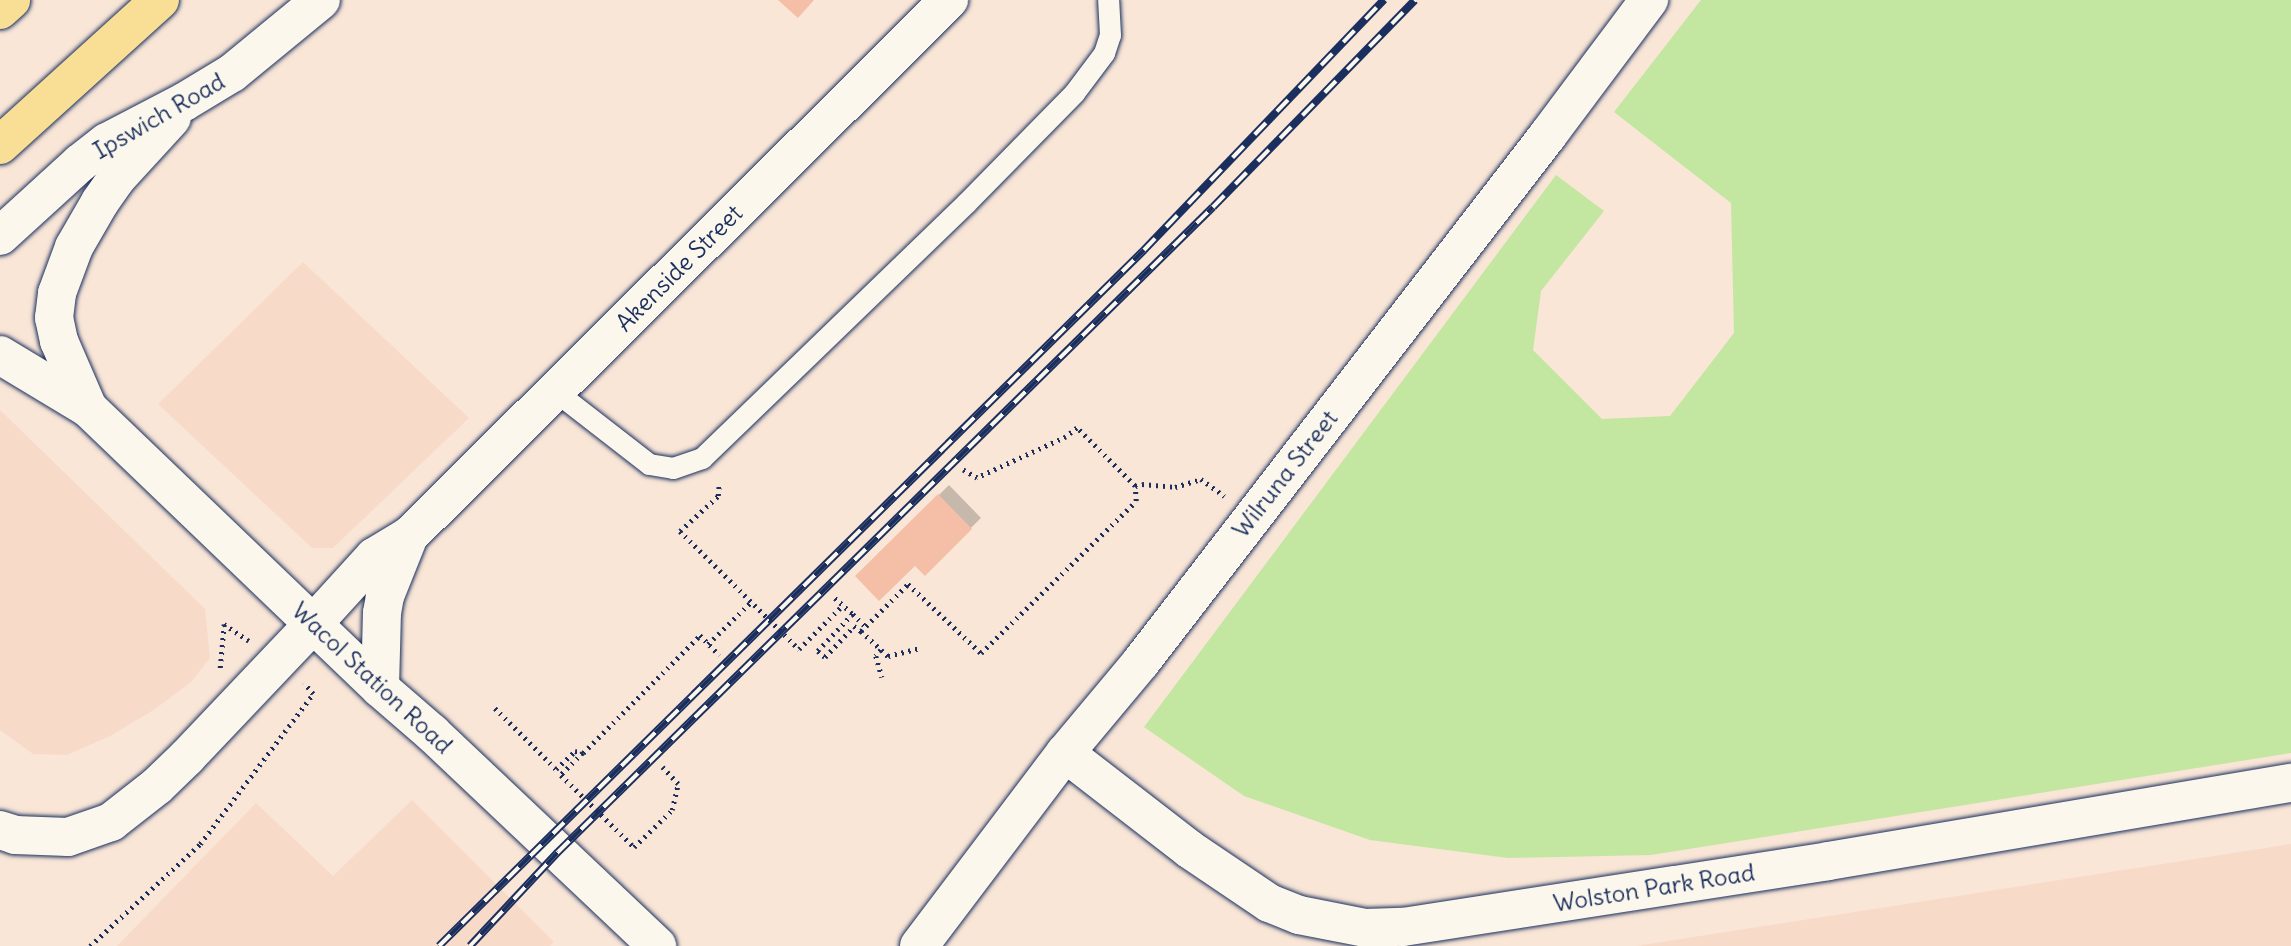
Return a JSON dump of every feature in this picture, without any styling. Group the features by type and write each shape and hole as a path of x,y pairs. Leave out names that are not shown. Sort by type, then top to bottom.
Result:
{"highway":[{"path":"0,10 11,0"},
{"path":"0,145 160,0"}],"main road":[{"name":"Ipswich Road","path":"0,236 107,142 184,102 232,73 321,0"},
{"name":"Akenside Street","path":"0,830 15,835 68,837 111,822 157,786 374,557 409,536 949,0"},
{"name":"Wilruna Street","path":"919,946 1065,753 1141,662 1548,135 1649,0"},
{"name":"Wacol Station Road","path":"88,408 59,341 54,318 64,271 100,202 184,102"},
{"name":"Wacol Station Road","path":"0,355 88,408 380,688 432,733 640,941"},
{"name":"Akenside Street","path":"380,688 385,596 409,536"},
{"name":"Wolston Park Road","path":"1065,753 1189,849 1269,903 1299,915 1365,928 1403,927 1800,865 2291,783"}],"lane":[{"path":"555,391 649,464 673,468 702,458 966,203 1074,93 1104,53 1111,26 1108,0"}],"path":[{"path":"861,631 908,584 981,653 1136,501 1135,486 1077,428 1066,437 978,478 963,470"},
{"path":"1135,486 1142,484 1175,487 1201,479 1252,516"},
{"path":"719,484 718,496 680,531 799,649 843,605"},
{"path":"835,598 865,626"},
{"path":"708,644 751,602"},
{"path":"853,614 818,651 825,657 854,626 888,656 922,648"},
{"path":"219,673 224,646 224,624 232,629"},
{"path":"662,767 678,784 672,810 634,848 561,775 699,635 719,655"},
{"path":"881,650 876,656 882,677"},
{"path":"90,946 200,844 313,694 306,684"},
{"path":"495,708 556,769 575,751 583,753"}],"shaded area":[{"path":"303,262 469,418 333,548 312,548 158,404"},
{"path":"0,410 205,609 210,658 191,682 155,709 110,736 67,755 33,754 0,730"},
{"path":"412,800 554,942 550,946 117,946 256,803 333,876"},
{"path":"2291,844 2291,946 1636,946"}],"green space":[{"path":"1701,0 2291,0 2291,753 1651,855 1508,858 1370,840 1244,796 1144,727 1556,175 1604,211 1541,291 1533,350 1602,419 1670,416 1734,333 1731,203 1614,112"}],"building":[{"path":"778,0 814,0 798,18"},
{"path":"938,494 972,529 925,576 915,566 879,601 855,576"}],"railway":[{"path":"439,946 1144,250 1384,0"},
{"path":"470,946 558,852 1213,207 1415,0"}]}
